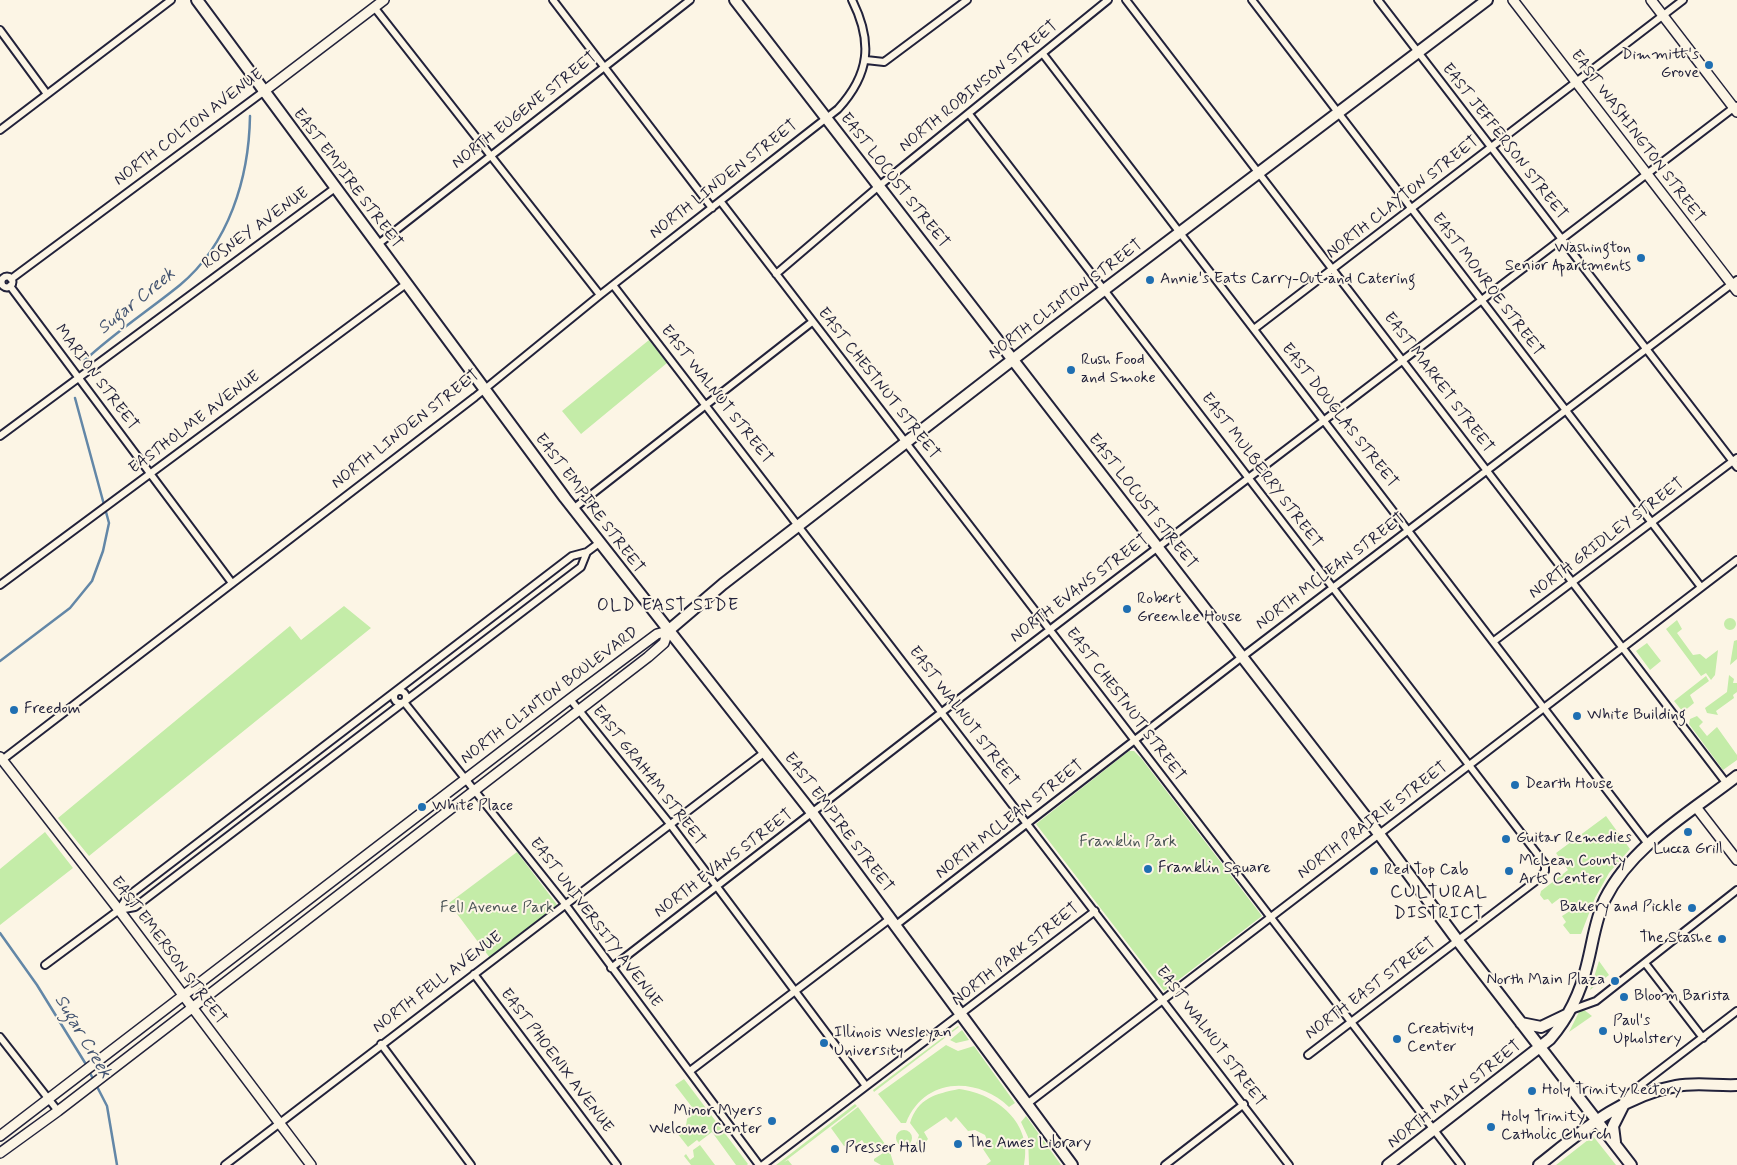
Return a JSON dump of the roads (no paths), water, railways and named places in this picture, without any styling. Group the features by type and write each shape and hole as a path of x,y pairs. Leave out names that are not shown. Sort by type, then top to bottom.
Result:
{"main road":[{"name":"EAST EMPIRE STREET","path":"197,0 573,509 813,814 1072,1165"},
{"name":"EAST LOCUST STREET","path":"735,0 1379,834 1458,941 1630,1165"},
{"name":"NORTH CLINTON STREET","path":"668,631 723,584 905,443 1487,0"},
{"path":"1540,1048 1557,1031 1580,987 1594,931 1605,898 1625,868 1648,844 1737,776"},
{"path":"1521,1023 1541,1026 1567,1013"},
{"name":"NORTH MAIN STREET","path":"1388,1165 1540,1048"},
{"path":"1539,1165 1596,1120 1625,1102 1677,1086 1734,1087"},
{"path":"1617,1148 1613,1126 1625,1102"}],"street":[{"path":"0,130 171,0"},
{"name":"NORTH COLTON AVENUE","path":"6,285 384,0"},
{"path":"553,0 712,208"},
{"name":"NORTH EUGENE STREET","path":"378,245 690,0"},
{"path":"852,0 863,26 866,60 884,62 967,0"},
{"name":"NORTH ROBINSON STREET","path":"776,274 879,186 1108,0"},
{"name":"EAST MARKET STREET","path":"1126,0 1727,784"},
{"name":"EAST MONROE STREET","path":"1252,0 1701,587"},
{"name":"EAST JEFFERSON STREET","path":"1378,0 1736,462"},
{"name":"EAST WASHINGTON STREET","path":"1513,0 1735,285"},
{"path":"1651,0 1736,108"},
{"name":"NORTH CLAYTON STREET","path":"1254,329 1683,0"},
{"path":"374,7 600,295"},
{"path":"0,30 47,94"},
{"name":"EAST DOUGLAS STREET","path":"1043,54 1648,844"},
{"name":"NORTH LINDEN STREET","path":"1,760 484,389 600,295 827,118 847,99 866,60"},
{"name":"NORTH EVANS STREET","path":"611,968 1248,478 1736,108"},
{"name":"EAST MULBERRY STREET","path":"969,114 1541,857 1545,871"},
{"name":"ROSNEY AVENUE","path":"0,436 335,188"},
{"name":"EAST CHESTNUT STREET","path":"721,202 1461,1165"},
{"path":"2,276 6,285"},
{"name":"EASTHOLME AVENUE","path":"0,585 406,284"},
{"name":"MARION STREET","path":"6,285 78,377 232,583"},
{"name":"EAST WALNUT STREET","path":"613,285 1290,1165"},
{"name":"NORTH MCLEAN STREET","path":"690,1071 794,989 893,922 1028,824 1242,657 1646,348 1735,285"},
{"path":"573,509 812,322"},
{"name":"NORTH GRIDLEY STREET","path":"1494,642 1651,522 1736,462"},
{"path":"45,965 119,910 127,897 572,556 587,552 599,542"},
{"path":"119,910 135,907 581,567 587,552"},
{"name":"NORTH PRAIRIE STREET","path":"1027,1104 1737,560"},
{"path":"491,618 499,629"},
{"name":"NORTH CLINTON BOULEVARD","path":"0,1136 465,778 657,634 668,631"},
{"name":"NORTH CLINTON BOULEVARD","path":"0,1152 58,1112 579,711 664,644 668,631"},
{"path":"397,691 403,691 406,694 404,702"},
{"name":"EAST GRAHAM STREET","path":"570,699 670,824 866,1086"},
{"name":"EAST UNIVERSITY AVENUE","path":"404,702 565,904 611,968 761,1165"},
{"name":"NORTH FELL AVENUE","path":"225,1165 765,752"},
{"name":"EAST EMERSON STREET","path":"1,760 119,910 311,1165"},
{"path":"267,790 275,800"},
{"path":"1696,808 1737,860"},
{"path":"240,811 248,821"},
{"path":"377,847 386,859"},
{"name":"NORTH EAST STREET","path":"1308,1055 1537,880 1545,871"},
{"path":"1567,1013 1580,1005 1596,1001 1737,890"},
{"name":"NORTH PARK STREET","path":"761,1165 1095,911"},
{"path":"285,917 294,929"},
{"path":"1645,963 1703,1038"},
{"name":"EAST PHOENIX AVENUE","path":"474,974 617,1165"},
{"path":"1625,1102 1630,1093 1737,1011"},
{"path":"0,1036 58,1112"},
{"path":"381,1044 472,1165"},
{"path":"1165,1165 1244,1104"}],"waterway":[{"name":"Sugar Creek","path":"83,365 84,361 108,341 180,285 197,269 211,250 233,208 240,186 246,163 250,116"},
{"name":"Sugar Creek","path":"0,661 70,608 92,581 103,551 109,523 75,398"},
{"name":"Sugar Creek","path":"0,933 37,985 87,1066"},
{"name":"Sugar Creek","path":"89,1071 107,1106 117,1165"}],"place":[{"name":"Dimmitt's Grove","path":"1709,65"},
{"name":"Washington Senior Apartments","path":"1641,258"},
{"name":"Annie's Eats Carry-Out and Catering","path":"1150,280"},
{"name":"Rush Food and Smoke","path":"1071,370"},
{"name":"Robert Greenlee House","path":"1127,609"},
{"name":"Freedom","path":"14,710"},
{"name":"White Building","path":"1577,716"},
{"name":"Dearth House","path":"1515,785"},
{"name":"White Place","path":"422,807"},
{"name":"Lucca Grill","path":"1688,832"},
{"name":"Guitar Remedies","path":"1506,839"},
{"name":"Franklin Square","path":"1148,869"},
{"name":"Red Top Cab","path":"1374,871"},
{"name":"McLean County Arts Center","path":"1509,871"},
{"name":"Bakery and Pickle","path":"1692,908"},
{"name":"The Stashe","path":"1722,939"},
{"name":"North Main Plaza","path":"1615,981"},
{"name":"Bloom Barista","path":"1624,997"},
{"name":"Paul's Upholstery","path":"1603,1031"},
{"name":"Creativity Center","path":"1397,1039"},
{"name":"Illinois Wesleyan University","path":"824,1043"},
{"name":"Holy Trinity Rectory","path":"1532,1091"},
{"name":"Minor Myers Welcome Center","path":"772,1121"},
{"name":"Holy Trinity Catholic Church","path":"1491,1127"},
{"name":"The Ames Library","path":"958,1144"},
{"name":"Presser Hall","path":"835,1149"}],"district":[{"name":"OLD EAST SIDE","path":"668,606"},
{"name":"CULTURAL DISTRICT","path":"1439,903"}],"park label":[{"name":"Franklin Park","path":"1128,843"},
{"name":"Fell Avenue Park","path":"497,909"}]}
